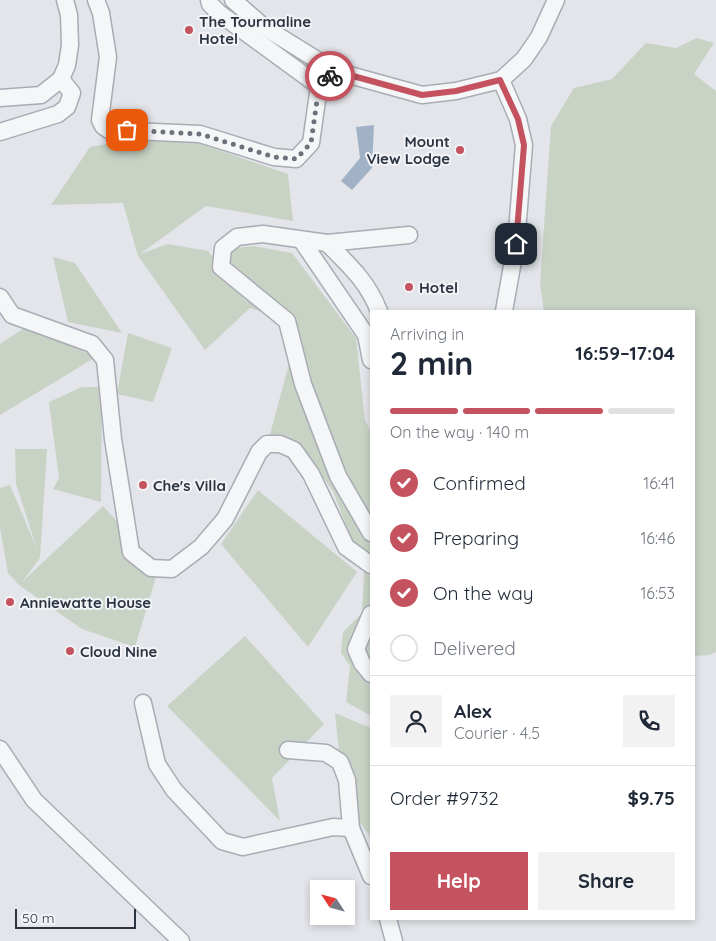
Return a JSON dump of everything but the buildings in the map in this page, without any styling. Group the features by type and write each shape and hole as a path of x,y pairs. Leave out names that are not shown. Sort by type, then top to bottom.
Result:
{"street":[{"path":"0,98 41,95 61,79 67,65 70,45 69,15 65,0"},
{"path":"96,0 101,13 108,57 100,120 103,126 109,130 200,134 274,157 296,159 311,143 319,86 335,71"},
{"path":"210,0 210,4 219,13 319,86"},
{"path":"233,0 264,27 335,71 422,95 456,91 500,80 524,59 539,37 556,0"},
{"path":"0,132 58,114 66,106 72,93 61,79"},
{"path":"500,80 518,119 524,145 516,244 504,310"},
{"path":"370,531 338,476 303,384 286,321 221,267 223,248 237,237 263,234 302,241 327,243 409,235"},
{"path":"302,241 366,335 370,355"},
{"path":"327,243 360,276 374,297 380,310"},
{"path":"0,297 12,315 92,344 105,360 113,439 131,552 151,568 172,569 201,547 225,519 259,452 267,444 280,444 294,450 312,474 346,547 370,564"},
{"path":"370,616 356,648 362,664 370,673"},
{"path":"143,703 157,764 174,790 222,841 244,847 333,827 351,828"},
{"path":"0,749 34,800 181,941"},
{"path":"288,750 326,752 340,762 347,780 351,828 370,874"},
{"path":"388,920 394,941"}],"green space":[{"path":"697,38 714,43 694,74 716,91 716,652 709,655 695,656 695,310 544,310 540,284 551,126 574,88 612,79 646,43 676,48"},
{"path":"169,133 288,174 293,221 206,206 140,254 168,244 208,251 248,304 219,250 253,246 292,253 356,338 365,420 370,430 370,715 346,702 350,666 341,653 343,632 362,613 364,573 333,491 301,449 266,449 293,349 284,319 250,308 205,350 138,256 123,203 51,205 90,147"},
{"path":"53,257 75,263 122,333 68,322"},
{"path":"27,326 96,357 0,415 0,344"},
{"path":"128,333 172,348 153,402 117,394"},
{"path":"82,387 102,387 101,502 53,489 59,478 49,402"},
{"path":"15,449 47,449 40,558 22,582 103,506 159,567 135,647 82,629 19,585 8,573 0,528 0,488 10,485 37,549 16,484"},
{"path":"258,490 357,572 308,647 221,544"},
{"path":"245,636 324,724 272,778 280,821 167,706"},
{"path":"335,713 370,728 370,837 344,800"}],"water":[{"path":"374,125 372,168 352,190 341,181 360,158 356,127"}],"way so far":[{"path":"127,130 200,134 274,157 296,159 311,143 319,86 330,76"}],"place":[{"name":"The Tourmaline Hotel","path":"189,30"},
{"name":"Mount View Lodge","path":"460,150"},
{"name":"Hotel","path":"409,287"},
{"name":"Che's Villa","path":"143,485"},
{"name":"Anniewatte House","path":"10,602"},
{"name":"Cloud Nine","path":"70,651"}],"route":[{"path":"330,76 335,71 422,95 456,91 500,80 518,119 524,145 516,244"}]}
